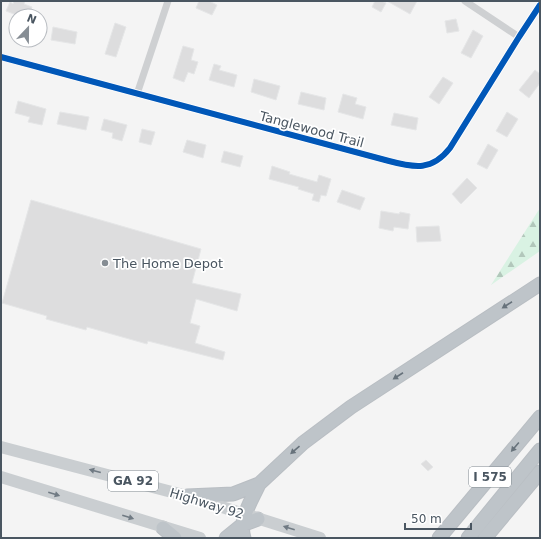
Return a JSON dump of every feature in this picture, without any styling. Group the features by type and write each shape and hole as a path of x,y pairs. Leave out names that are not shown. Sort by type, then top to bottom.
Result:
{"highway":[{"path":"187,496 233,494 259,484 303,443 350,407 540,284"},
{"name":"I 575","path":"439,538 540,416"},
{"path":"468,538 540,450"},
{"name":"I 575","path":"485,538 540,472"},
{"path":"226,538 243,520 259,484"},
{"path":"243,520 258,519"},
{"path":"243,520 244,538"},
{"path":"164,528 175,538"}],"main road":[{"name":"Highway 92","path":"1,447 187,496 243,520"},
{"name":"GA 92","path":"1,477 200,538"},
{"path":"1,486 17,482"},
{"name":"Highway 92","path":"258,519 320,538"}],"street":[{"path":"137,94 168,1"},
{"path":"465,1 519,37"},
{"name":"Tanglewood Trail","path":"1,57 396,163 424,166 434,163 443,157 450,148 540,5"}],"green space":[{"path":"540,208 540,251 491,285"}],"building":[{"path":"14,1 25,1 24,4 32,7 8,8 8,12 6,11 10,2 13,4"},
{"path":"199,1 209,1 217,5 212,15 196,8"},
{"path":"375,1 386,3 381,12 372,7"},
{"path":"387,1 417,1 410,14"},
{"path":"456,19 459,31 447,33 445,21"},
{"path":"115,23 126,27 116,57 105,54"},
{"path":"53,27 77,32 75,44 51,40"},
{"path":"473,30 483,36 471,58 461,53"},
{"path":"183,46 194,49 191,60 198,62 194,74 188,72 184,82 173,78"},
{"path":"214,64 221,66 219,70 237,75 234,87 209,80"},
{"path":"535,70 540,74 540,83 529,98 519,90"},
{"path":"443,77 453,83 439,104 429,97"},
{"path":"254,79 280,86 276,100 251,92"},
{"path":"301,92 326,98 324,110 298,104"},
{"path":"343,94 357,98 355,104 366,107 363,119 338,112"},
{"path":"18,101 46,109 42,125 28,122 30,117 15,113"},
{"path":"60,112 89,117 86,130 57,124"},
{"path":"507,112 518,119 507,137 496,131"},
{"path":"394,113 418,118 416,130 391,125"},
{"path":"104,119 127,125 122,141 112,138 113,133 101,130"},
{"path":"142,129 155,132 151,145 139,142"},
{"path":"187,140 206,145 203,158 183,152"},
{"path":"488,144 498,150 487,169 477,164"},
{"path":"224,151 243,156 240,167 221,162"},
{"path":"272,166 290,172 289,174 317,182 319,175 331,179 326,196 321,195 319,202 312,200 314,194 298,189 299,187 269,179"},
{"path":"467,178 477,188 461,204 452,194"},
{"path":"342,190 365,198 360,210 337,202"},
{"name":"The Home Depot","path":"31,200 201,249 192,283 241,294 237,311 196,299 190,323 200,326 195,343 225,352 223,360 148,341 147,344 87,327 86,330 46,319 47,316 2,303"},
{"path":"381,211 410,214 408,229 394,227 393,231 379,228"},
{"path":"439,226 441,241 417,242 416,227"},
{"path":"426,460 433,467 428,471 421,464"}],"cycle path":[{"path":"1,57 389,161 407,165 422,166 437,161 450,148 540,5"}],"place":[{"name":"The Home Depot","path":"105,263"}]}
